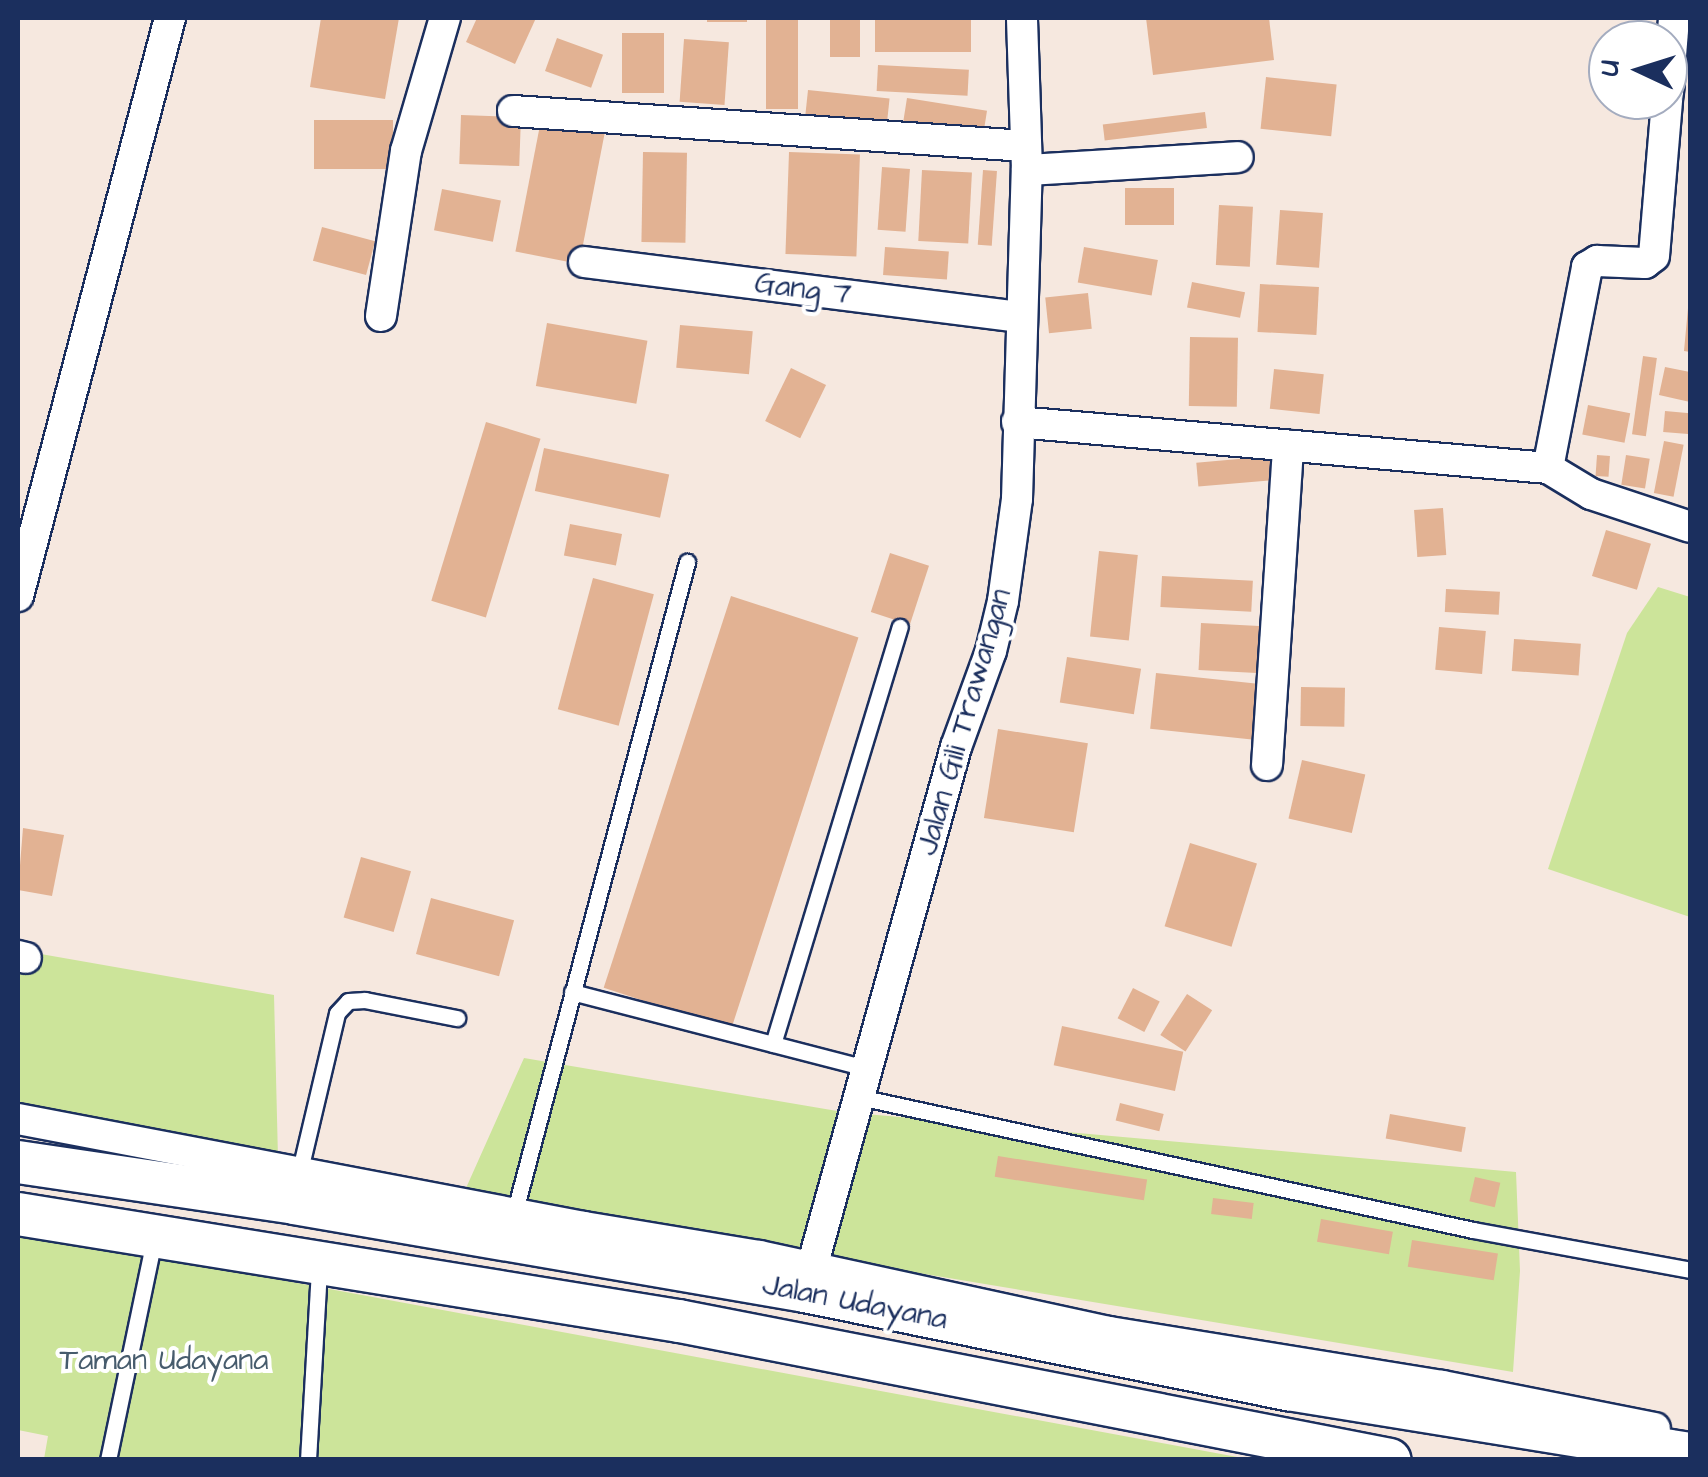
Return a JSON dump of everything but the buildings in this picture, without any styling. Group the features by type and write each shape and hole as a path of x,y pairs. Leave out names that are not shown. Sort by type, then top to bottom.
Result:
{"main road":[{"name":"Jalan Udayana","path":"18,1162 297,1188 809,1280 1288,1389 1690,1454"},
{"name":"Jalan Udayana","path":"18,1214 680,1321 1390,1460"}],"street":[{"path":"18,596 170,18"},
{"path":"380,316 406,151 444,18"},
{"name":"Jalan Gili Trawangan","path":"809,1280 956,747 991,650 1003,601 1017,499 1026,158 1022,18"},
{"path":"512,111 1026,158 1238,157"},
{"path":"1548,468 1588,266 1597,261 1646,264 1652,259 1676,187 1670,120"},
{"name":"Gang 7","path":"584,262 1022,316"},
{"path":"1017,422 1548,468 1590,494 1690,527"},
{"path":"1267,764 1288,446"},
{"path":"18,1119 297,1188"},
{"path":"809,1280 1442,1386 1690,1434"}],"lane":[{"path":"512,1228 687,562"},
{"path":"773,1044 900,627"},
{"path":"572,992 773,1044 862,1082 1474,1230 1690,1270"},
{"path":"297,1188 337,1014 348,1001 365,1000 457,1018"},
{"path":"108,1460 155,1236"},
{"path":"308,1460 320,1264"}],"green space":[{"path":"1658,587 1690,597 1690,917 1548,869 1627,633"},
{"path":"18,950 274,995 278,1158 18,1112"},
{"path":"524,1058 843,1112 1516,1172 1520,1271 1513,1372 462,1197"},
{"name":"Taman Udayana","path":"18,1235 1248,1459 44,1459 48,1436 18,1430"}]}
